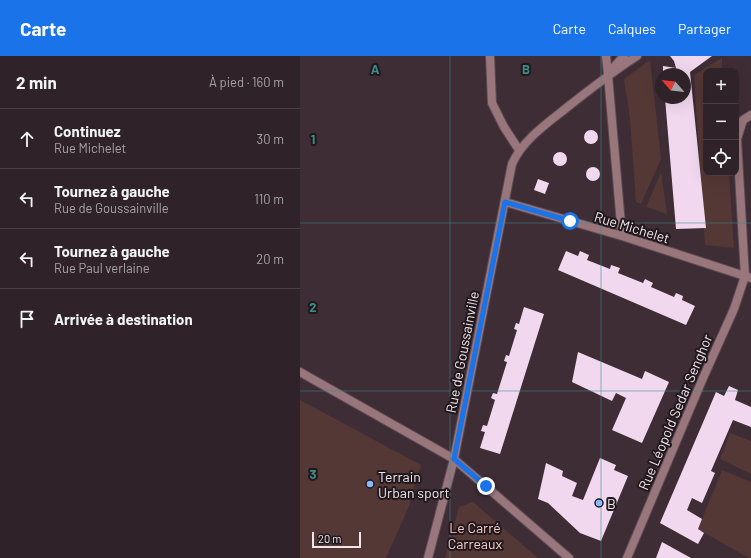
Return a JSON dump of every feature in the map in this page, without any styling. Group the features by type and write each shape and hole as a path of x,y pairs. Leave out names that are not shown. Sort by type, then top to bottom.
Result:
{"street":[{"path":"490,56 492,103 504,127 520,150"},
{"path":"606,56 622,236"},
{"path":"608,75 624,56"},
{"path":"608,75 637,56"},
{"name":"Rue de Goussainville","path":"428,558 454,459 512,164 520,150 544,126 608,75"},
{"path":"748,277 737,139 743,120 751,115"},
{"name":"Rue Michelet","path":"505,202 622,236 748,277"},
{"name":"Rue Léopold Sedar Senghor","path":"627,558 700,385 748,277"},
{"path":"300,372 454,459 569,558"}],"green space":[{"path":"722,58 722,68 706,68"},
{"path":"650,60 661,159 641,204 636,202 630,119 624,79"},
{"path":"703,70 703,176 729,176 734,248 705,245 694,75"},
{"path":"661,173 667,214 646,207"},
{"path":"300,400 421,465 409,506 386,558 300,558"},
{"path":"730,433 751,441 751,474 720,459"},
{"path":"722,470 751,482 751,558 698,529"},
{"name":"Le Carré Carreaux","path":"473,502 538,558 445,558 459,507"}],"building":[{"path":"670,56 712,56 691,71 691,68 676,68 674,61"},
{"path":"663,66 676,68 663,68"},
{"path":"691,82 706,228 676,229 666,104 691,104"},
{"path":"591,130 596,132 598,137 596,142 591,144 586,142 584,137 586,132"},
{"path":"557,152 563,152 567,156 567,162 563,166 557,166 553,162 553,156"},
{"path":"590,167 596,167 600,171 600,177 596,181 590,181 586,177 586,171"},
{"path":"538,179 549,183 545,194 534,190"},
{"path":"566,251 578,256 580,251 589,255 587,260 610,269 611,265 620,268 618,273 643,283 645,279 653,283 651,287 674,297 676,293 683,296 682,300 695,306 686,325 558,270"},
{"path":"524,307 544,314 500,454 480,448 485,432 481,431 483,425 487,426 495,400 491,398 493,393 497,394 507,362 504,361 506,355 509,356 517,330 514,329 516,323 519,324"},
{"path":"578,352 642,379 645,371 669,382 642,443 612,430 626,398 616,393 612,401 572,382"},
{"path":"729,386 738,390 735,400 751,407 751,427 733,420 711,471 715,473 702,503 692,498 687,510 702,519 698,529 704,533 698,544 660,523 716,392 724,396"},
{"name":"B","path":"600,458 616,465 614,470 628,476 601,541 580,533 548,503 538,499 546,463 563,471 562,476 577,483 572,496 583,500"},
{"path":"662,542 691,558 656,558"}],"place":[{"name":"Terrain Urban sport","path":"370,484"},
{"name":"B","path":"599,503"}],"route":[{"path":"486,486 454,459 505,202 570,221"}]}
